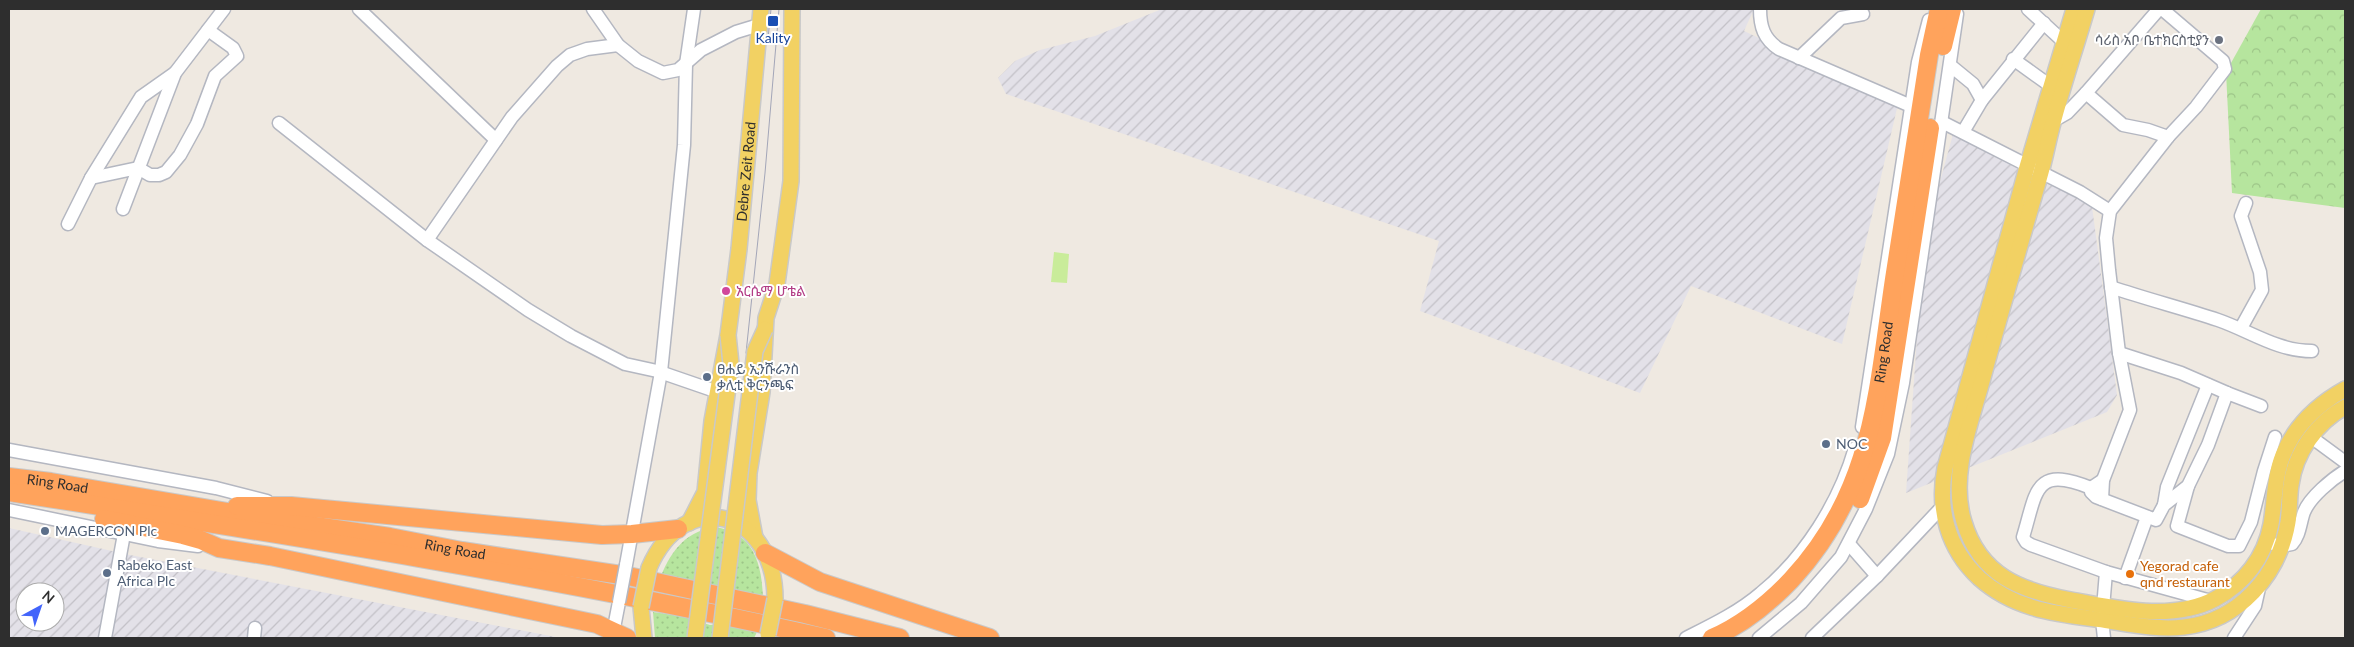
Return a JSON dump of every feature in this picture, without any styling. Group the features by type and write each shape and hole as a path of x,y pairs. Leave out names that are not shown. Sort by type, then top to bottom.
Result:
{"highway":[{"name":"Ring Road","path":"1712,638 1746,619 1783,588 1805,565 1824,540 1841,511 1856,477 1873,415 1929,55 1939,9"},
{"name":"Ring Road","path":"1737,638 1773,612 1814,573 1846,525 1863,494 1876,460 1886,417 1940,60 1952,9"},
{"name":"Ring Road","path":"9,477 51,482 268,519 390,537 462,551 628,576 805,614 900,638"},
{"name":"Ring Road","path":"9,494 362,548 575,587 826,638"},
{"path":"9,494 56,510 183,535 219,548 270,556 597,624 618,636"},
{"path":"202,507 291,506 570,533 632,534 683,526"},
{"path":"760,546 820,582 990,638"}],"main road":[{"name":"Debre Zeit Road","path":"728,335 739,249 761,9"},
{"path":"767,636 775,599 772,570 760,546 748,500 749,473 762,392 766,318 777,284 791,181 792,9"},
{"path":"2074,9 2052,87 1995,334 1963,456 1958,496 1960,510 1974,546 1984,560 2005,579 2029,591 2140,626 2185,627 2207,622 2226,614 2259,588 2282,546 2288,522 2294,470 2302,451 2311,437 2328,419 2345,407"},
{"path":"2087,9 2053,121 2034,170 1945,468 1942,507 1945,522 1960,554 1990,587 2011,601 2036,609 2102,613 2162,612 2186,610 2211,601 2225,594 2247,574 2266,542 2284,453 2309,414 2329,398 2345,389"},
{"path":"720,638 754,351 765,329"},
{"path":"644,638 641,607 649,568 657,553 683,526 705,492 718,392 728,335"},
{"path":"695,638 731,364 728,335"},
{"path":"683,526 701,518 722,517 738,522 760,546"}],"street":[{"path":"123,209 175,73 224,9"},
{"path":"359,9 496,140"},
{"path":"593,9 618,45 638,61 663,73 678,70 701,50 718,41 759,25"},
{"path":"618,636 618,602 661,372 684,145 686,64 694,9"},
{"path":"1760,9 1761,27 1768,40 1779,49 1911,106"},
{"path":"1686,638 1732,614 1761,594 1787,568 1812,537 1846,475 1864,415 1911,106 1922,45 1934,9"},
{"path":"1759,638 1800,603 1831,570 1849,544 1880,478 1894,430 1951,66 1957,9"},
{"path":"2028,9 2065,43"},
{"path":"2053,121 2067,112 2086,93 2161,9 2223,61 2225,66 2196,107 2168,137 2110,212 2106,238 2119,353 2130,410 2103,480 2102,499"},
{"path":"1799,58 1841,18 1863,14"},
{"path":"1963,132 1979,109 1982,100 2013,59 2044,23"},
{"path":"91,178 138,168 150,175 159,175 166,172 180,155 197,124 215,76 237,56 233,48 208,30"},
{"path":"427,240 526,99 557,66 570,55 587,49 618,45"},
{"path":"2013,59 2052,87"},
{"path":"1951,66 1973,84 1982,100"},
{"path":"68,224 91,178 141,97 175,73"},
{"path":"2086,93 2123,125 2148,130 2168,137"},
{"path":"1942,122 2089,197 2110,212"},
{"path":"280,123 427,240 528,310 571,336 625,364 661,372 718,392"},
{"path":"2241,328 2262,290 2260,272 2241,216 2246,203"},
{"path":"2111,287 2241,328 2278,346 2294,351 2312,351"},
{"path":"2119,353 2181,373 2261,406"},
{"path":"2164,505 2167,488 2208,385"},
{"path":"2177,526 2188,486 2208,445 2227,393"},
{"path":"2211,601 2106,572 2026,542 2023,537 2036,492 2044,482 2058,478 2091,488 2094,495 2102,499 2152,518 2228,546 2240,546 2251,522 2275,437"},
{"path":"2311,437 2345,462"},
{"path":"9,450 216,488 291,506"},
{"path":"2266,542 2282,546 2292,544 2295,541 2305,509 2328,482 2345,471"},
{"path":"2091,488 2103,480"},
{"path":"2125,578 2152,518 2164,505 2188,486"},
{"path":"2291,494 2305,509"},
{"path":"1812,638 1877,576 1942,507"},
{"path":"9,510 158,541 219,548"},
{"path":"105,638 124,534"},
{"path":"1849,544 1877,576"},
{"path":"2104,638 2102,613 2106,572"},
{"path":"2235,638 2255,606 2259,588"}],"shaded area":[{"path":"1162,9 1754,9 1744,31 1898,104 1842,344 1691,286 1640,393 1420,311 1439,241 1006,94 998,78 1015,61 1040,50 1095,36"},
{"path":"1953,134 2091,199 2117,395 2107,412 1906,493 1918,324 1935,200"},
{"path":"9,528 130,555 561,638 9,638"}],"green space":[{"path":"2261,9 2345,9 2345,208 2232,193 2226,72"},
{"path":"1054,252 1069,254 1067,283 1051,282"},
{"path":"713,527 727,530 747,542 758,562 763,600 659,581 667,562 678,546 693,534"},
{"path":"653,612 680,616 710,625 722,624 757,632 754,638 655,638"}],"tram line":[{"path":"768,39 771,9"},
{"path":"746,353 765,173 779,9"}],"place":[{"name":"Kality","path":"773,21"},
{"name":"ሳሪስ አቦ ቤተክርስቲያን","path":"2219,40"},
{"name":"አርሴማ ሆቴል","path":"726,291"},
{"name":"ፀሐይ ኢንሹራንስ ቃሊቲ ቅርንጫፍ","path":"707,377"},
{"name":"NOC","path":"1826,444"},
{"name":"MAGERCON Plc","path":"45,531"},
{"name":"Rabeko East Africa Plc","path":"107,573"},
{"name":"Yegorad cafe qnd restaurant","path":"2130,574"}]}
